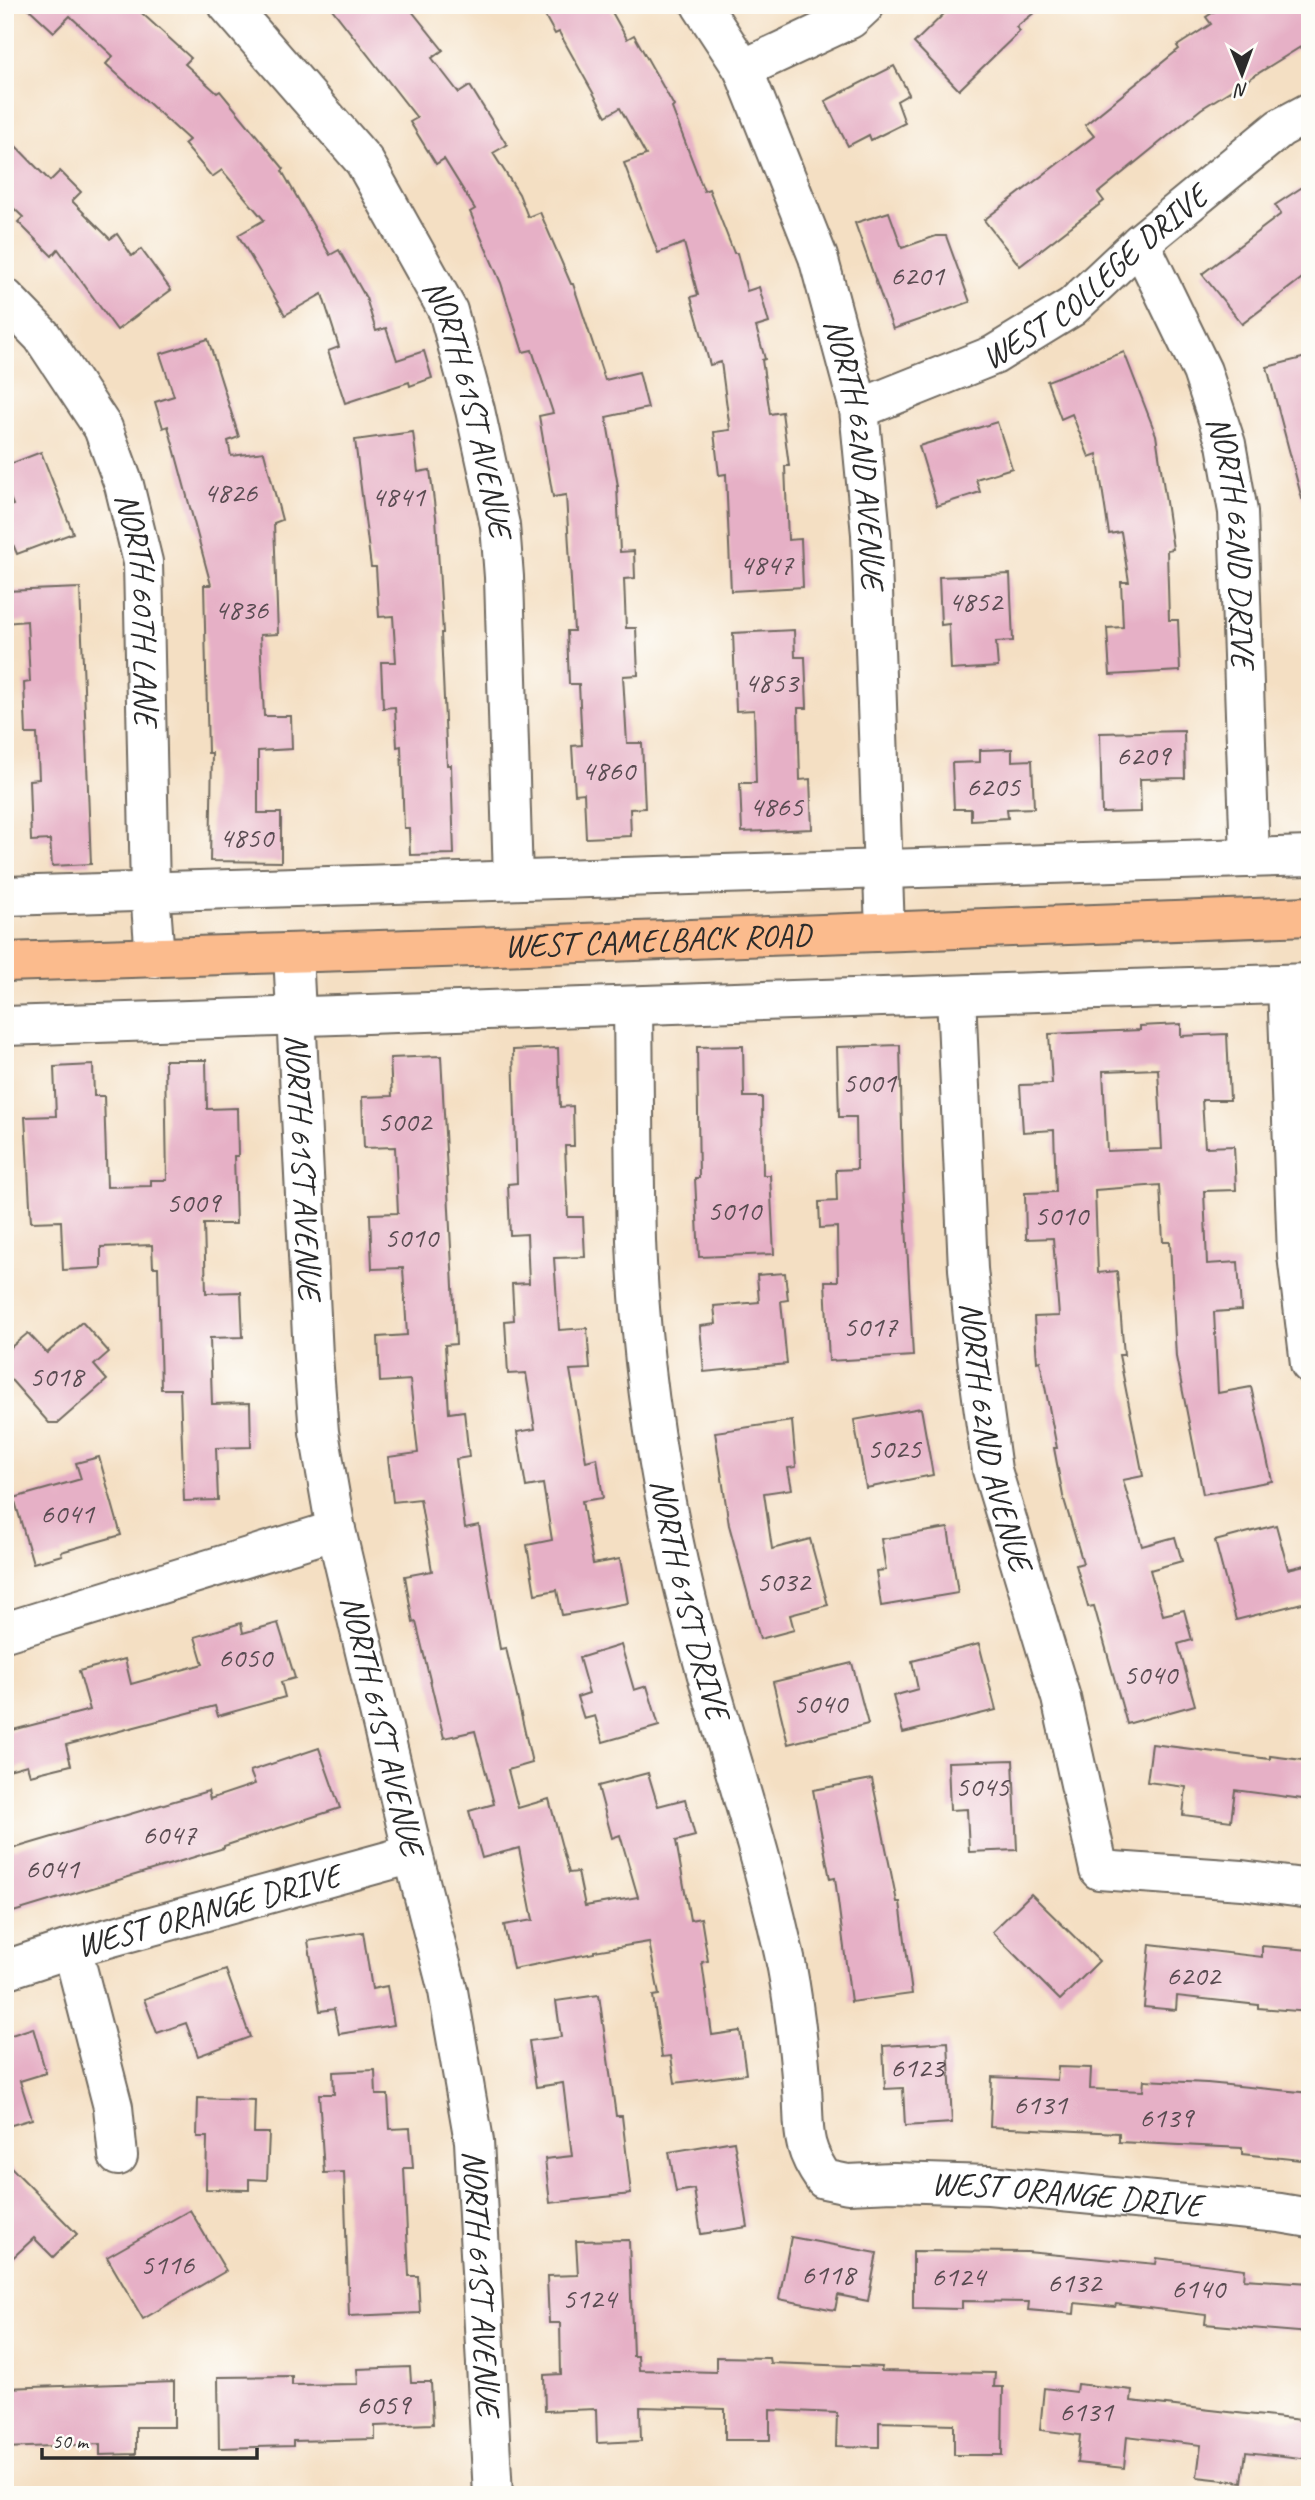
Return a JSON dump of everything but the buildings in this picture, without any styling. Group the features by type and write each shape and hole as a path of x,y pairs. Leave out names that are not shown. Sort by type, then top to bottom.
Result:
{"main road":[{"name":"WEST CAMELBACK ROAD","path":"5,962 1310,916"}],"street":[{"name":"NORTH 61ST AVENUE","path":"228,5 364,161 448,312 475,410 500,525 513,880"},
{"name":"NORTH 62ND AVENUE","path":"701,5 743,69 818,257 859,409 871,534 885,931"},
{"path":"743,69 850,19 864,5"},
{"name":"WEST COLLEGE DRIVE","path":"859,409 994,355 1072,307 1139,243 1280,128 1310,112"},
{"name":"NORTH 62ND DRIVE","path":"1139,243 1202,371 1226,444 1238,512 1250,858"},
{"name":"NORTH 60TH LANE","path":"5,298 42,336 103,428 124,485 143,562 150,891 155,958"},
{"name":"WEST CAMELBACK ROAD","path":"5,896 1310,856"},
{"name":"NORTH 61ST AVENUE","path":"293,953 319,1432 336,1530 448,1991 474,2141 493,2495"},
{"name":"WEST CAMELBACK ROAD","path":"5,1026 1298,984"},
{"path":"1298,984 1297,1255 1310,1364"},
{"name":"NORTH 62ND AVENUE","path":"956,995 968,1269 992,1470 1061,1698 1099,1870 1242,1880 1310,1889"},
{"name":"NORTH 61ST DRIVE","path":"633,1006 636,1242 652,1425 678,1563 787,1970 802,2087 803,2130 810,2160 824,2179"},
{"path":"5,1632 336,1530"},
{"name":"WEST ORANGE DRIVE","path":"5,1970 72,1948 413,1854"},
{"path":"72,1948 113,2107 118,2157"},
{"name":"WEST ORANGE DRIVE","path":"824,2179 848,2184 893,2182 989,2185 1310,2218"}]}
